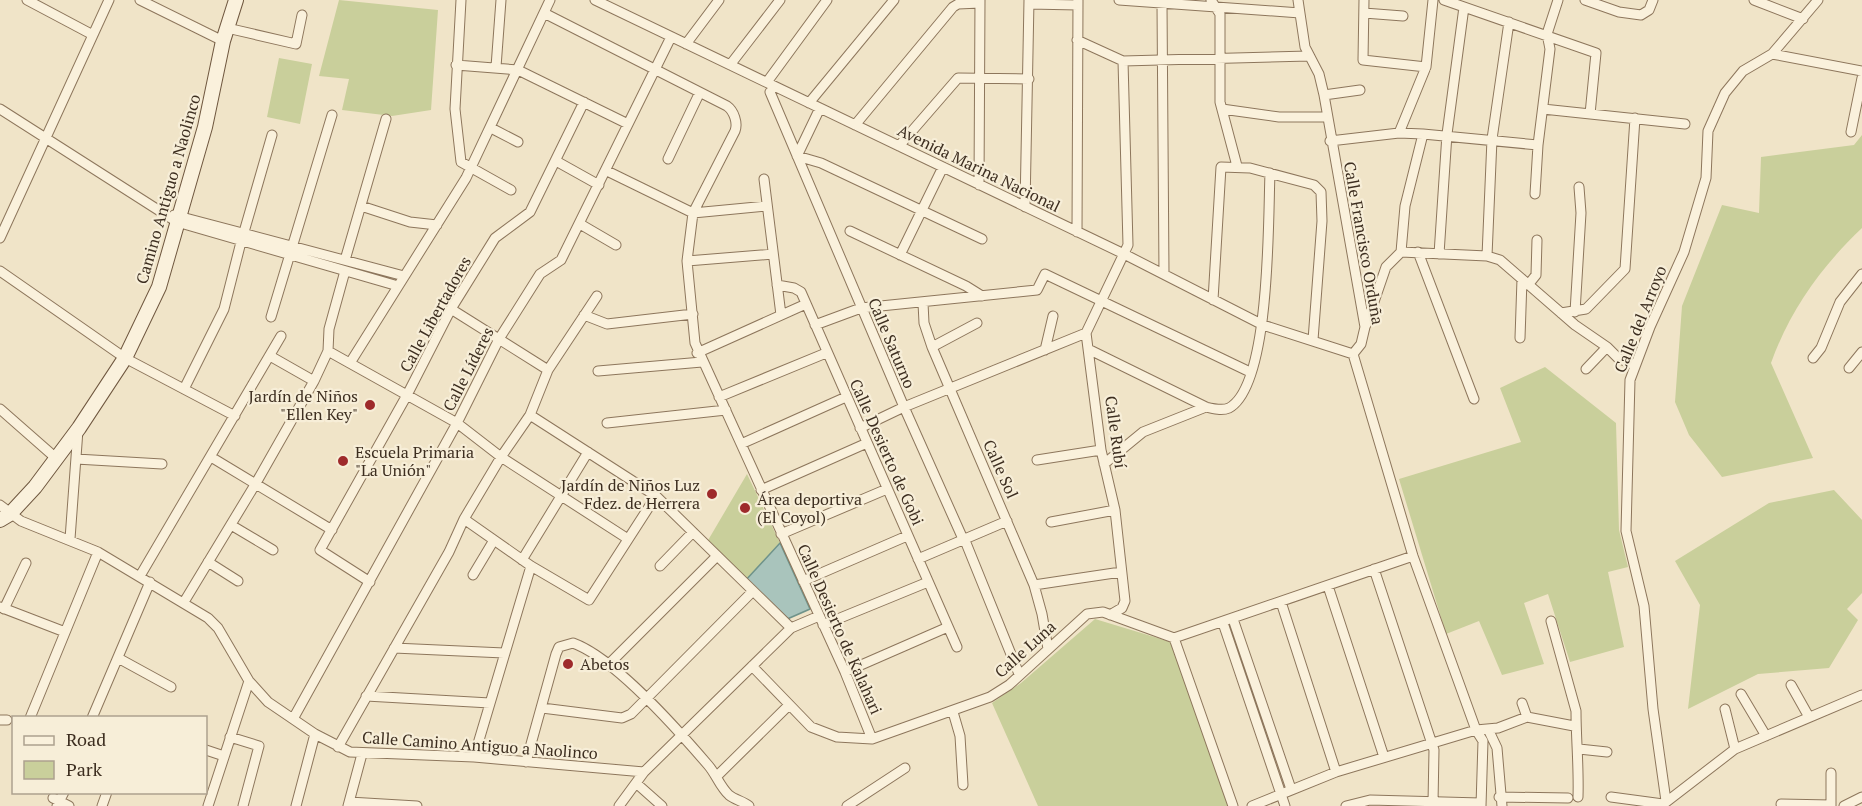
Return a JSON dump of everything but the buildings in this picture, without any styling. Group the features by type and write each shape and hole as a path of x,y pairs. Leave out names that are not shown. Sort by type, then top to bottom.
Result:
{"main road":[{"name":"Camino Antiguo a Naolinco","path":"4,513 57,459 79,428 124,358 159,287 174,217 205,127 225,35 236,0"}],"street":[{"path":"27,0 93,35"},
{"path":"0,238 109,0"},
{"path":"140,0 225,35 296,44 302,15"},
{"path":"461,0 454,109 460,162 511,190"},
{"path":"496,67 501,0"},
{"path":"350,363 470,169 550,0"},
{"name":"Avenida Marina Nacional","path":"595,0 1077,231 1263,325 1353,354"},
{"path":"686,44 719,0"},
{"path":"730,65 780,0"},
{"path":"767,82 827,0"},
{"path":"809,103 894,0"},
{"path":"1119,0 1214,4 1300,13"},
{"name":"Calle Francisco Orduña","path":"1298,0 1303,39 1324,95 1330,141 1350,234 1365,327 1361,344 1353,354"},
{"path":"1364,0 1363,60 1426,67"},
{"path":"1400,133 1426,67 1433,0"},
{"path":"1444,0 1547,34 1596,53 1590,114"},
{"path":"1535,194 1538,145 1550,50 1547,34 1558,0"},
{"path":"1585,0 1619,12 1641,15 1649,10 1653,0"},
{"path":"1754,0 1803,19"},
{"name":"Calle del Arroyo","path":"1664,804 1644,606 1626,531 1628,397 1635,365 1684,252 1706,178 1708,131 1725,93 1743,71 1772,54 1818,0"},
{"path":"855,125 942,18 958,4 980,1 979,185"},
{"path":"1025,207 1029,2 1078,3 1077,231"},
{"path":"1162,3 1164,274"},
{"path":"1214,4 1219,57 1219,96 1237,166"},
{"path":"1439,254 1447,134 1464,7"},
{"name":"Calle Desierto de Kalahari","path":"544,13 730,108 737,127 693,213 687,261 697,353 726,410 845,672 872,739"},
{"path":"1364,13 1402,16"},
{"path":"1487,256 1492,139 1509,22"},
{"name":"Calle Líderes","path":"293,719 457,423 499,339 540,274 561,260 607,171 671,37"},
{"path":"1077,40 1123,61 1309,56"},
{"path":"1772,54 1862,70"},
{"path":"860,428 904,407 1086,333 1128,245 1123,61"},
{"path":"456,65 518,70 628,124"},
{"path":"899,146 958,78 1029,79"},
{"path":"1851,132 1862,78"},
{"path":"1324,95 1360,90"},
{"name":"Calle Saturno","path":"770,92 861,308 965,541 1019,675"},
{"path":"668,159 699,94"},
{"name":"Calle Libertadores","path":"370,582 320,550 407,395 451,309 495,238 530,212 584,102"},
{"path":"0,108 174,217 241,242 398,285"},
{"path":"820,108 797,156 822,163 982,239"},
{"path":"1222,108 1279,117 1327,117"},
{"path":"1543,109 1685,123"},
{"path":"271,317 332,115"},
{"path":"1561,313 1586,309 1625,269 1635,118"},
{"path":"345,260 386,119"},
{"path":"490,128 518,142"},
{"path":"1330,141 1400,133 1447,134 1538,145"},
{"path":"1365,327 1386,267 1401,252 1405,206 1423,134"},
{"path":"244,232 272,135"},
{"path":"556,161 599,185"},
{"path":"1213,300 1221,167 1237,166 1270,173 1318,188 1322,221 1313,340"},
{"path":"900,255 943,167"},
{"path":"607,171 693,213 767,206"},
{"path":"1090,350 1206,407 1223,410 1230,407 1242,391 1250,372 1263,325 1270,173"},
{"path":"764,179 781,315"},
{"path":"1575,312 1581,213 1579,187"},
{"path":"361,206 410,222 437,225"},
{"path":"174,217 244,232 404,276"},
{"path":"580,224 616,245"},
{"path":"850,231 966,286 982,297"},
{"path":"1525,282 1536,275 1537,240"},
{"path":"184,389 224,309 241,242"},
{"path":"1401,252 1487,256 1500,260 1618,358 1635,365"},
{"path":"1418,252 1474,399"},
{"path":"687,261 773,254"},
{"path":"0,271 124,358 235,416"},
{"path":"184,602 314,381 328,351 329,329 345,271"},
{"path":"815,325 861,308 1037,290 1045,274 1250,372"},
{"path":"1813,358 1821,348 1840,302 1862,274"},
{"path":"1520,339 1525,282"},
{"name":"Calle Desierto de Gobi","path":"777,285 794,288 801,292 957,647"},
{"path":"338,747 449,552 464,519 501,457 530,415 548,370 597,296"},
{"name":"Calle Sol","path":"923,303 924,323 932,347 1034,585 1048,649"},
{"path":"697,353 806,304"},
{"path":"451,309 548,370"},
{"path":"584,315 607,324 693,314"},
{"path":"1045,350 1053,316"},
{"path":"932,347 977,323"},
{"name":"Calle Rubí","path":"1086,333 1090,350 1101,450 1114,510 1124,605 1110,615"},
{"path":"140,576 280,336"},
{"path":"1586,369 1607,347"},
{"path":"328,351 457,423 501,457 628,539"},
{"path":"1849,368 1862,352"},
{"path":"719,397 826,353"},
{"path":"1346,806 1370,800 1481,804 1483,741 1476,730 1413,556 1353,354"},
{"path":"270,356 314,381"},
{"path":"598,371 702,362"},
{"path":"741,444 846,397"},
{"path":"1104,464 1143,432 1206,407"},
{"path":"0,409 57,459"},
{"path":"607,423 726,410"},
{"path":"530,415 656,496 791,628"},
{"path":"70,539 79,428"},
{"path":"761,490 867,443"},
{"path":"1037,460 1101,450"},
{"path":"522,560 588,452"},
{"path":"211,457 332,530"},
{"path":"76,459 162,464"},
{"path":"782,534 887,489"},
{"path":"464,519 531,566 589,600 656,496"},
{"path":"1051,522 1114,510"},
{"name":"Calle Camino Antiguo a Naolinco","path":"4,513 98,552 208,618 218,628 249,681 268,702 338,747 362,754 474,757 644,772"},
{"path":"918,559 965,541 1007,521"},
{"path":"231,525 273,550"},
{"path":"660,566 693,532"},
{"path":"803,581 908,536"},
{"path":"473,575 494,540"},
{"path":"31,715 98,552"},
{"path":"1233,806 1174,638 1413,556"},
{"path":"608,665 716,557"},
{"path":"208,562 238,581"},
{"path":"26,563 2,608 65,632"},
{"path":"474,757 531,566"},
{"path":"1374,569 1431,743 1435,767 1433,803"},
{"path":"1034,585 1121,572"},
{"path":"92,716 150,582"},
{"path":"619,806 644,772 791,628 821,621 928,582"},
{"path":"1328,586 1384,757"},
{"path":"542,708 622,718 645,699 752,592"},
{"path":"1281,602 1336,772"},
{"name":"Calle Luna","path":"789,705 811,727 823,734 872,739 990,697 1019,675 1087,614 1096,612 1110,615 1174,638"},
{"path":"1233,619 1291,789"},
{"path":"1551,621 1576,711 1574,726 1579,749 1578,797"},
{"path":"1223,623 1285,806"},
{"path":"845,672 948,627"},
{"path":"526,762 559,647 573,643 582,646 608,665 645,699 682,734 717,776 730,796 749,806"},
{"path":"394,648 504,653"},
{"path":"117,658 171,687"},
{"path":"717,776 789,705 752,666"},
{"path":"208,806 249,681"},
{"path":"1791,685 1809,717"},
{"path":"1741,694 1766,736"},
{"path":"1611,797 1664,804 1736,749 1862,694"},
{"path":"366,696 490,703"},
{"path":"1522,703 1527,717"},
{"path":"1725,709 1736,749"},
{"path":"953,712 960,736 963,785"},
{"path":"1252,806 1336,772 1527,717 1574,726"},
{"path":"1488,729 1497,748 1501,801 1568,798"},
{"path":"296,806 315,734"},
{"path":"230,737 259,746 243,806"},
{"path":"1579,749 1607,752"},
{"path":"207,750 224,756"},
{"path":"362,754 348,804 417,806"},
{"path":"847,806 905,768"},
{"path":"1781,804 1831,806 1831,773"},
{"path":"636,783 662,806"},
{"path":"1844,806 1862,797"},
{"path":"56,799 69,806"}],"green space":[{"path":"339,0 438,10 431,110 392,116 342,110 349,79 319,76"},
{"path":"279,58 312,64 300,124 267,117"},
{"path":"1862,135 1862,228 1833,258 1808,290 1787,325 1771,363 1813,458 1722,477 1689,435 1675,402 1682,306 1722,205 1759,213 1761,157 1854,145"},
{"path":"1545,367 1616,423 1619,530 1628,567 1608,572 1624,647 1570,662 1548,594 1524,603 1544,664 1502,675 1479,621 1446,634 1399,479 1521,442 1500,388"},
{"name":"Área deportiva (El Coyol)","path":"747,474 780,543 745,581 707,542"},
{"path":"1834,490 1862,520 1862,593 1847,609 1858,620 1829,668 1758,674 1688,709 1700,605 1675,561 1769,503"},
{"path":"1095,619 1171,642 1231,806 1038,806 992,703 1021,683"}],"water":[{"path":"780,543 810,609 785,620 745,581"}],"place":[{"name":"Jardín de Niños \"Ellen Key\"","path":"370,405"},
{"name":"Escuela Primaria \"La Unión\"","path":"343,461"},
{"name":"Jardín de Niños Luz Fdez. de Herrera","path":"712,494"},
{"name":"Área deportiva (El Coyol)","path":"745,508"},
{"name":"Abetos","path":"568,664"}]}
